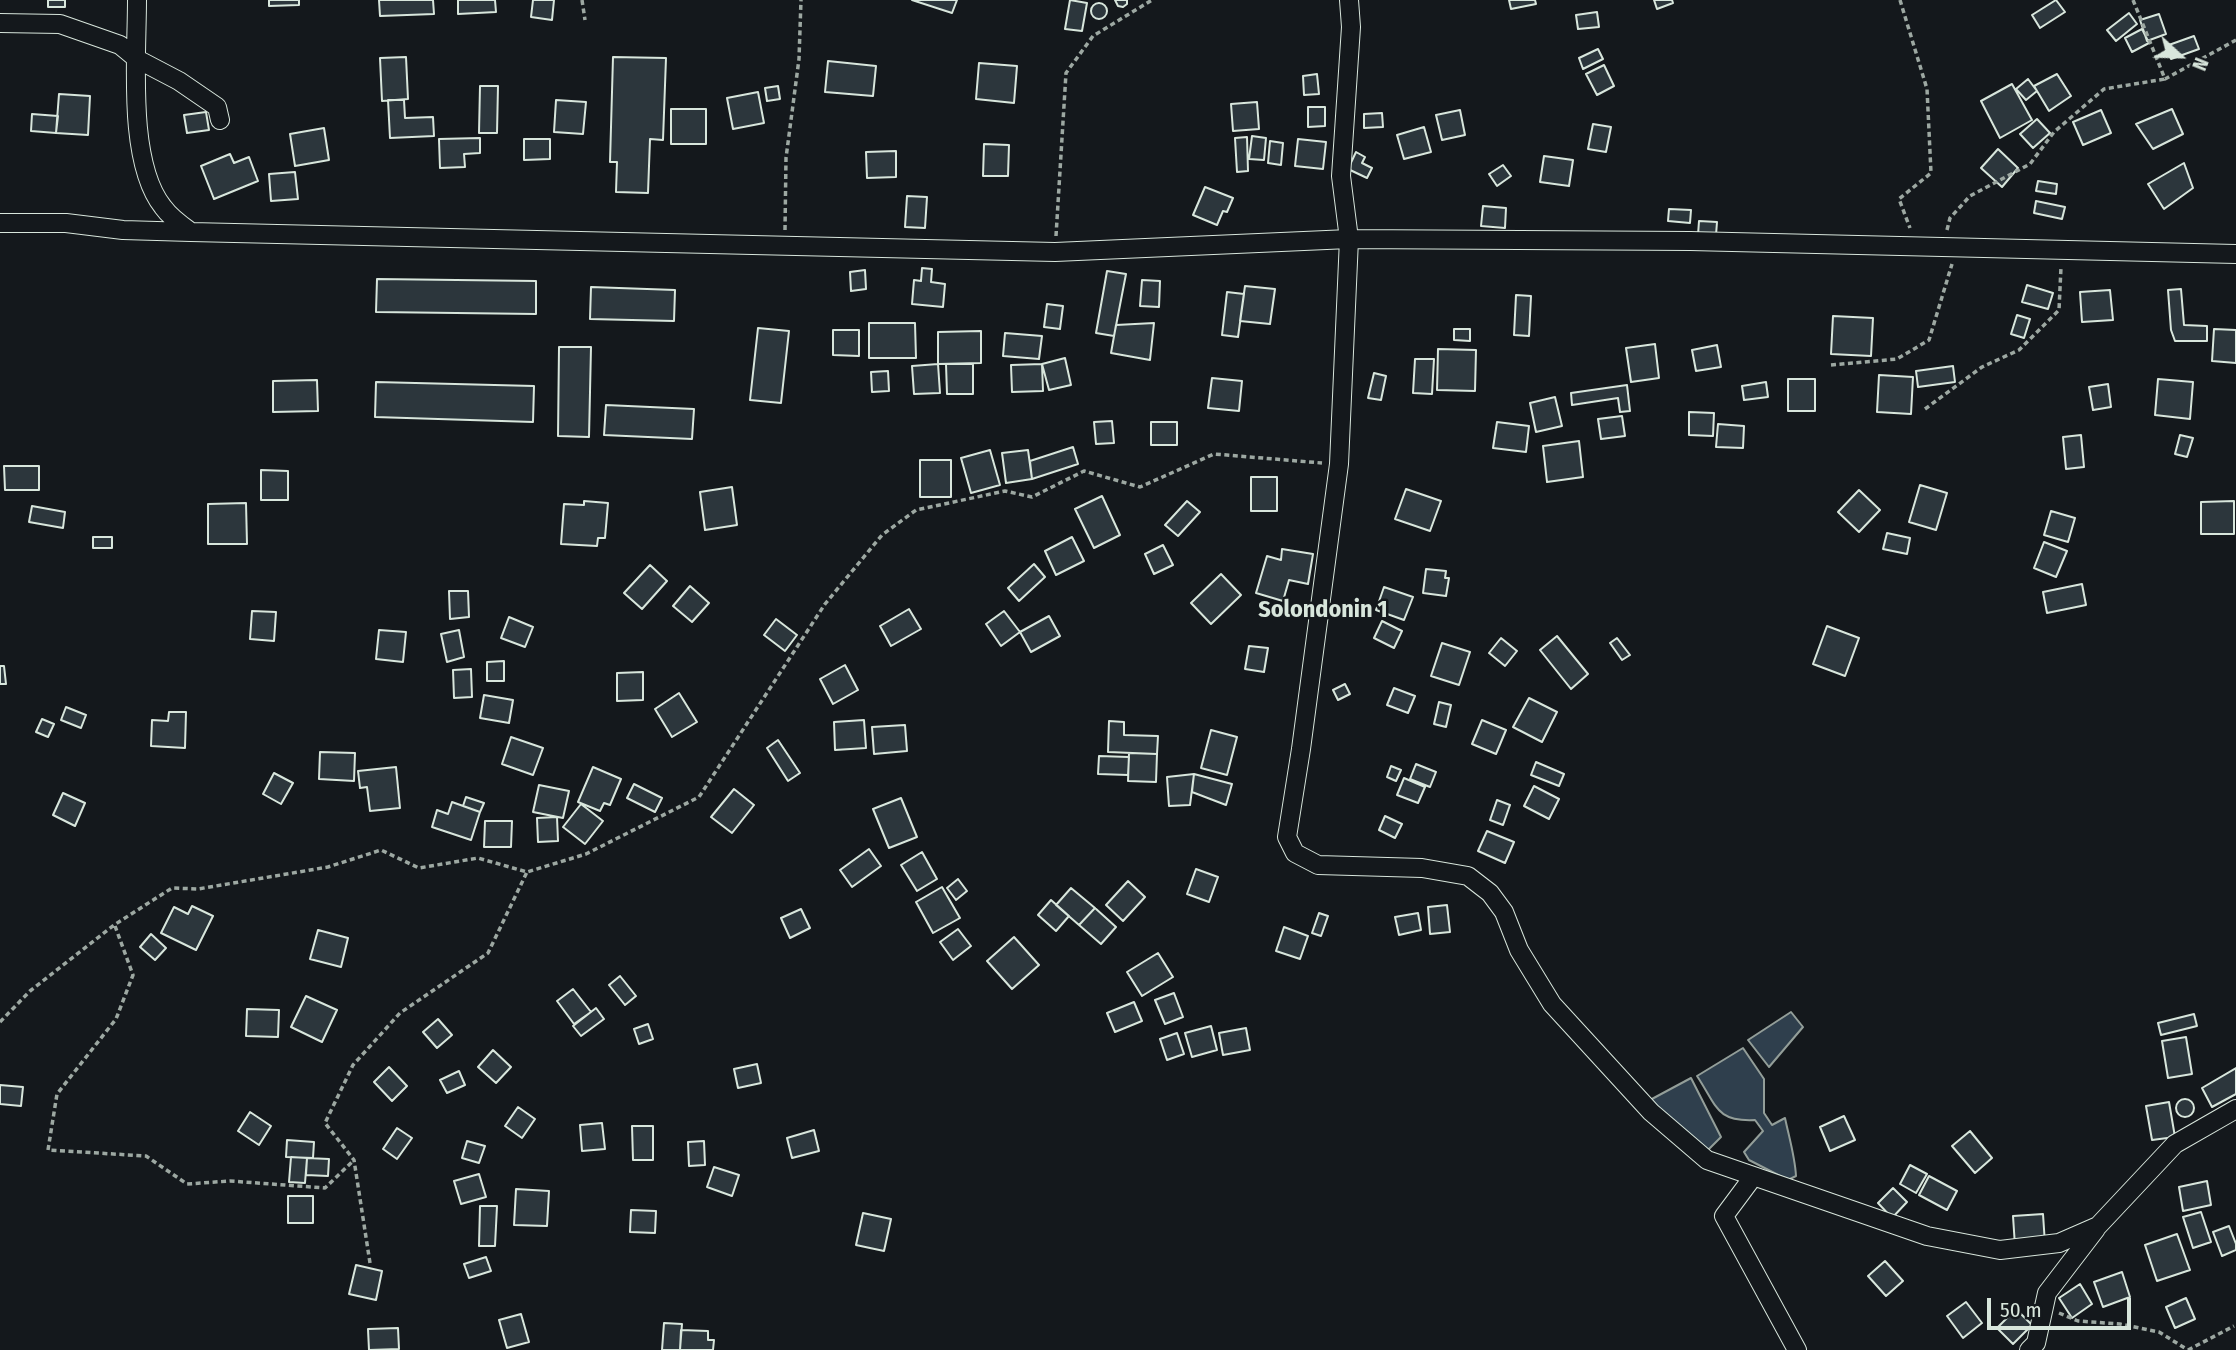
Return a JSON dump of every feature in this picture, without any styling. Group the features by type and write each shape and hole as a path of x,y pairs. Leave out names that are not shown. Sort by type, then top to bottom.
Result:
{"street":[{"path":"137,0 138,138 147,177 162,206 191,232"},
{"path":"1349,0 1351,27 1341,176 1349,239 1339,464 1287,837 1295,853 1318,865 1422,868 1468,876 1490,893 1504,912 1519,950 1552,1004 1651,1112 1707,1160 1927,1237 2000,1250 2059,1243 2098,1226"},
{"path":"0,23 60,24 120,45 137,59 179,81 217,107 220,120"},
{"path":"0,223 66,223 123,230 191,232 1055,252 1349,239 1690,241 2236,254"},
{"path":"2029,1350 2036,1343 2047,1293 2098,1226 2175,1144 2236,1109"},
{"path":"1753,1177 1724,1216 1797,1350"}],"path":[{"path":"582,0 585,20"},
{"path":"785,246 786,158 799,59 802,0"},
{"path":"1055,252 1066,73 1093,36 1152,0"},
{"path":"1900,0 1927,89 1931,173 1899,199 1917,246"},
{"path":"2133,0 2165,79"},
{"path":"1831,365 1898,359 1929,341 1949,247 1950,218 1970,196 2030,164 2054,132 2104,89 2165,79 2236,40"},
{"path":"1925,409 1982,367 2019,350 2059,310 2061,250"},
{"path":"0,1023 30,991 114,925 172,888 198,889 328,866 381,850 419,868 478,858 527,872 586,854 699,797 825,604 882,535 916,510 1005,491 1032,497 1084,471 1140,486 1214,454 1339,464"},
{"path":"370,1263 354,1160 325,1123 353,1065 400,1013 488,953 527,872"},
{"path":"114,925 133,975 116,1018 57,1094 48,1150 146,1156 187,1184 230,1181 325,1188 354,1160"},
{"path":"2044,1306 2078,1321 2120,1324 2159,1332 2188,1350 2234,1326"}],"water":[{"path":"1791,1012 1803,1027 1769,1067 1748,1040"},
{"path":"1743,1048 1764,1079 1764,1113 1772,1125 1785,1118 1796,1176 1788,1180 1749,1160 1744,1152 1763,1131 1755,1120 1732,1118 1719,1110 1697,1076"},
{"path":"1691,1078 1721,1137 1708,1150 1660,1115 1650,1100"}],"building":[{"path":"48,0 65,0 65,7 48,7"},
{"path":"269,0 299,0 299,5 269,6"},
{"path":"379,0 433,0 434,14 380,16"},
{"path":"458,0 495,0 496,12 458,14"},
{"path":"533,0 554,0 552,20 531,17"},
{"path":"912,0 957,0 952,13"},
{"path":"1070,0 1087,3 1082,31 1065,29"},
{"path":"1115,0 1127,0 1127,4 1118,6"},
{"path":"1509,0 1535,0 1536,4 1511,9"},
{"path":"1654,0 1672,0 1673,3 1657,9"},
{"path":"2056,0 2065,12 2040,28 2032,15"},
{"path":"1096,3 1102,3 1107,11 1105,17 1096,19 1091,14 1091,8"},
{"path":"1597,12 1599,27 1578,29 1576,15"},
{"path":"2129,13 2137,24 2116,41 2107,30"},
{"path":"2159,14 2166,34 2147,41 2140,20"},
{"path":"2142,29 2149,43 2132,52 2125,38"},
{"path":"2194,36 2199,49 2171,59 2166,46"},
{"path":"1598,49 1603,59 1583,69 1579,58"},
{"path":"406,57 408,99 382,101 380,58"},
{"path":"613,57 666,58 663,140 650,139 648,193 616,192 617,162 610,162"},
{"path":"828,61 876,66 873,96 825,92"},
{"path":"979,63 1017,66 1014,103 976,99"},
{"path":"1604,65 1614,86 1597,95 1586,74"},
{"path":"1317,74 1319,94 1304,95 1303,76"},
{"path":"2057,74 2071,96 2049,111 2034,86"},
{"path":"2028,79 2037,91 2026,100 2016,89"},
{"path":"2012,84 2032,120 2000,138 1981,101"},
{"path":"480,86 498,86 497,133 479,133"},
{"path":"778,86 780,99 767,101 765,88"},
{"path":"758,92 764,123 733,129 727,98"},
{"path":"59,94 90,96 88,135 56,133"},
{"path":"388,100 404,100 405,118 433,117 434,136 390,138"},
{"path":"556,100 586,102 583,134 554,132"},
{"path":"1257,102 1259,129 1233,131 1231,104"},
{"path":"1308,107 1325,107 1325,126 1308,127"},
{"path":"671,109 706,109 706,144 671,144"},
{"path":"2172,109 2183,134 2153,149 2136,124"},
{"path":"1460,110 1465,135 1442,140 1436,115"},
{"path":"2101,110 2111,133 2083,145 2073,122"},
{"path":"206,112 209,130 187,133 184,115"},
{"path":"1382,113 1383,127 1364,128 1364,114"},
{"path":"32,114 58,116 56,133 31,131"},
{"path":"2037,119 2050,133 2033,148 2020,134"},
{"path":"1593,124 1611,127 1606,152 1588,149"},
{"path":"1424,127 1431,152 1404,159 1397,135"},
{"path":"324,128 329,160 295,166 290,134"},
{"path":"1252,136 1266,138 1264,160 1249,159"},
{"path":"1247,137 1248,171 1237,172 1235,138"},
{"path":"480,138 480,153 464,154 465,167 440,168 439,139"},
{"path":"524,139 550,139 550,159 524,160"},
{"path":"1298,139 1326,142 1323,169 1295,166"},
{"path":"1270,141 1283,143 1281,165 1268,163"},
{"path":"984,144 1009,145 1008,176 983,176"},
{"path":"1998,149 2018,168 2002,187 1981,168"},
{"path":"896,151 896,177 867,178 866,152"},
{"path":"1356,152 1365,157 1362,163 1372,168 1367,178 1348,169"},
{"path":"230,154 234,163 249,157 258,181 214,199 201,166"},
{"path":"1544,156 1573,160 1569,186 1540,182"},
{"path":"2184,163 2193,188 2164,209 2148,184"},
{"path":"1503,165 1511,176 1497,186 1489,174"},
{"path":"295,172 298,199 271,201 269,174"},
{"path":"2038,181 2057,184 2056,194 2036,191"},
{"path":"1205,187 1233,198 1217,225 1193,215"},
{"path":"907,196 927,197 925,228 905,227"},
{"path":"2036,201 2065,207 2062,219 2034,213"},
{"path":"1483,206 1506,208 1505,228 1481,226"},
{"path":"1669,209 1691,210 1690,223 1668,221"},
{"path":"1699,221 1717,222 1716,235 1698,235"},
{"path":"922,268 932,269 931,282 945,284 943,307 912,304 914,280 921,281"},
{"path":"865,270 866,289 851,291 850,272"},
{"path":"1107,271 1126,274 1114,336 1096,333"},
{"path":"377,279 536,281 536,314 376,312"},
{"path":"1142,280 1160,281 1159,307 1140,306"},
{"path":"2027,285 2053,293 2048,309 2022,302"},
{"path":"1245,286 1275,289 1270,324 1240,321"},
{"path":"591,287 675,290 674,321 590,319"},
{"path":"2181,289 2184,325 2207,326 2207,341 2175,341 2171,330 2168,290"},
{"path":"2110,290 2113,320 2082,322 2080,292"},
{"path":"1227,292 1244,294 1238,337 1222,335"},
{"path":"1516,295 1531,296 1529,336 1514,335"},
{"path":"1047,304 1063,306 1060,329 1044,327"},
{"path":"2017,315 2030,319 2024,338 2011,334"},
{"path":"1833,316 1873,318 1871,356 1831,354"},
{"path":"869,323 915,323 916,358 869,358"},
{"path":"1154,323 1150,360 1111,353 1116,325"},
{"path":"758,328 789,331 781,403 750,400"},
{"path":"1454,329 1470,329 1470,341 1454,340"},
{"path":"2214,329 2236,330 2236,363 2212,361"},
{"path":"833,330 859,330 859,356 833,355"},
{"path":"981,331 981,363 938,364 938,332"},
{"path":"1005,333 1042,336 1039,359 1003,356"},
{"path":"1655,344 1659,378 1631,382 1626,348"},
{"path":"1717,345 1721,367 1696,371 1692,350"},
{"path":"559,347 591,347 589,437 558,436"},
{"path":"1438,349 1476,350 1475,391 1437,390"},
{"path":"1065,358 1071,385 1049,390 1042,364"},
{"path":"1415,359 1434,359 1432,394 1413,393"},
{"path":"938,364 940,393 914,394 912,366"},
{"path":"946,364 973,364 973,394 947,394"},
{"path":"1042,364 1043,391 1012,392 1011,365"},
{"path":"1953,366 1955,382 1918,387 1916,371"},
{"path":"888,371 889,391 872,392 871,372"},
{"path":"1374,373 1386,376 1381,400 1368,398"},
{"path":"1879,375 1913,377 1911,414 1877,412"},
{"path":"1212,378 1242,381 1239,411 1208,408"},
{"path":"1788,379 1815,379 1815,411 1788,411"},
{"path":"2158,379 2193,382 2190,419 2155,415"},
{"path":"317,380 318,411 273,412 273,381"},
{"path":"376,382 534,386 533,422 375,417"},
{"path":"1766,382 1768,397 1744,400 1742,386"},
{"path":"2108,384 2111,407 2093,410 2089,387"},
{"path":"1627,385 1630,411 1620,412 1618,398 1572,405 1571,393"},
{"path":"1555,397 1562,426 1536,432 1530,403"},
{"path":"606,405 694,409 692,439 604,435"},
{"path":"1689,412 1714,413 1713,436 1689,435"},
{"path":"1622,416 1625,436 1601,439 1598,419"},
{"path":"1112,421 1114,443 1096,444 1094,422"},
{"path":"1151,422 1177,422 1177,445 1151,445"},
{"path":"1497,422 1529,426 1526,452 1493,448"},
{"path":"1718,424 1744,426 1743,448 1716,447"},
{"path":"2081,435 2084,467 2066,469 2063,437"},
{"path":"2180,435 2193,438 2187,457 2175,454"},
{"path":"1579,441 1583,477 1547,482 1543,446"},
{"path":"1073,447 1078,464 1032,479 1030,461"},
{"path":"990,450 1000,485 971,493 961,458"},
{"path":"1028,450 1032,479 1006,483 1002,453"},
{"path":"920,460 951,460 951,497 920,497"},
{"path":"4,466 39,466 39,490 5,490"},
{"path":"261,470 288,471 288,500 261,500"},
{"path":"1251,477 1277,477 1277,511 1251,511"},
{"path":"1920,485 1947,493 1936,530 1909,522"},
{"path":"732,487 737,525 705,530 700,492"},
{"path":"1406,489 1441,501 1430,531 1395,519"},
{"path":"1859,490 1880,510 1859,532 1838,512"},
{"path":"1102,496 1120,535 1094,548 1075,509"},
{"path":"584,501 608,503 605,538 598,538 597,546 561,544 564,504 584,505"},
{"path":"1187,501 1200,512 1178,536 1165,525"},
{"path":"2234,501 2234,534 2201,534 2201,502"},
{"path":"246,503 247,544 208,544 208,504"},
{"path":"32,506 65,512 63,528 29,522"},
{"path":"2051,511 2075,518 2068,542 2044,535"},
{"path":"1887,533 1910,538 1907,554 1883,549"},
{"path":"93,537 112,537 112,548 93,548"},
{"path":"1072,537 1084,561 1056,575 1045,551"},
{"path":"2044,542 2067,551 2056,577 2034,568"},
{"path":"1163,545 1173,565 1154,574 1145,554"},
{"path":"1282,549 1313,554 1308,584 1289,580 1283,601 1256,593 1267,556 1281,560"},
{"path":"1034,564 1045,577 1019,601 1008,588"},
{"path":"650,565 667,581 642,609 624,593"},
{"path":"1426,569 1446,571 1445,578 1449,578 1446,596 1423,593"},
{"path":"1221,574 1241,595 1211,624 1191,603"},
{"path":"2082,584 2086,605 2047,613 2043,592"},
{"path":"690,586 709,603 692,622 673,606"},
{"path":"1384,587 1413,597 1404,620 1376,610"},
{"path":"449,591 468,591 469,617 450,619"},
{"path":"909,609 921,629 891,646 880,626"},
{"path":"252,611 276,612 274,641 250,639"},
{"path":"1004,611 1020,632 1001,646 986,624"},
{"path":"1049,616 1060,636 1031,652 1020,632"},
{"path":"509,617 533,627 525,647 501,638"},
{"path":"776,619 797,635 785,651 764,635"},
{"path":"1382,621 1402,631 1394,648 1374,638"},
{"path":"1827,626 1859,638 1845,676 1813,664"},
{"path":"379,630 406,632 403,662 376,659"},
{"path":"459,630 464,657 447,662 441,634"},
{"path":"1557,636 1588,674 1571,689 1540,650"},
{"path":"1501,638 1517,651 1505,666 1489,653"},
{"path":"1617,638 1630,655 1622,660 1610,643"},
{"path":"1442,643 1470,652 1459,685 1431,676"},
{"path":"1249,646 1268,648 1264,672 1245,669"},
{"path":"504,661 504,681 487,681 487,662"},
{"path":"845,665 858,690 833,704 820,679"},
{"path":"0,666 4,666 6,684 0,684"},
{"path":"471,669 472,697 454,698 453,670"},
{"path":"643,672 643,700 617,701 617,673"},
{"path":"1345,684 1350,694 1338,700 1333,690"},
{"path":"1394,688 1415,696 1408,713 1387,705"},
{"path":"679,693 697,722 672,737 655,709"},
{"path":"484,695 513,700 509,723 480,718"},
{"path":"1529,698 1557,712 1542,742 1513,727"},
{"path":"1439,702 1451,705 1446,727 1434,724"},
{"path":"66,707 86,715 81,728 61,720"},
{"path":"169,712 186,712 185,748 151,746 152,720 168,721"},
{"path":"42,719 54,724 48,737 36,732"},
{"path":"864,720 866,748 835,750 834,722"},
{"path":"1482,720 1506,730 1496,754 1472,744"},
{"path":"1109,721 1124,722 1124,735 1158,736 1157,754 1108,752"},
{"path":"905,725 907,751 874,754 872,727"},
{"path":"1211,730 1237,737 1227,775 1201,768"},
{"path":"511,737 543,748 533,775 502,764"},
{"path":"778,740 800,773 788,781 767,748"},
{"path":"320,752 355,753 354,781 319,779"},
{"path":"1129,753 1157,754 1156,782 1128,781"},
{"path":"1099,756 1129,757 1128,775 1098,774"},
{"path":"1536,762 1564,774 1559,786 1531,775"},
{"path":"1416,764 1436,772 1430,787 1410,779"},
{"path":"1391,766 1401,770 1396,781 1387,777"},
{"path":"396,767 400,808 370,811 367,787 360,788 358,771"},
{"path":"593,767 621,779 610,805 604,803 600,811 578,802"},
{"path":"274,773 293,783 281,804 263,794"},
{"path":"1194,774 1232,784 1226,805 1192,792"},
{"path":"1194,774 1190,805 1169,806 1167,777"},
{"path":"1404,778 1425,787 1418,803 1397,795"},
{"path":"634,784 662,798 655,812 627,798"},
{"path":"539,785 569,791 563,818 533,812"},
{"path":"1534,786 1559,799 1549,819 1524,806"},
{"path":"734,789 754,805 732,833 711,817"},
{"path":"63,793 85,803 75,826 53,815"},
{"path":"466,797 484,803 480,812 463,806"},
{"path":"901,798 917,837 889,848 873,809"},
{"path":"1497,800 1510,805 1503,825 1490,820"},
{"path":"452,802 480,812 471,840 432,827 437,810 448,814"},
{"path":"581,804 603,821 585,844 563,827"},
{"path":"1385,816 1402,824 1395,838 1379,830"},
{"path":"557,817 558,841 538,842 537,818"},
{"path":"485,821 512,821 511,847 484,847"},
{"path":"1487,831 1514,842 1505,863 1478,851"},
{"path":"869,849 881,866 852,887 840,870"},
{"path":"922,852 937,879 917,891 901,865"},
{"path":"1196,869 1218,877 1209,902 1187,894"},
{"path":"958,879 967,891 956,900 947,888"},
{"path":"1128,881 1145,897 1123,921 1106,905"},
{"path":"942,887 960,918 933,933 916,902"},
{"path":"1071,888 1095,908 1079,925 1056,905"},
{"path":"1051,900 1069,916 1056,931 1038,915"},
{"path":"1447,905 1450,932 1430,934 1428,907"},
{"path":"192,906 213,916 196,950 161,933 174,907 188,914"},
{"path":"1095,908 1116,927 1101,944 1079,925"},
{"path":"801,909 810,928 790,938 781,918"},
{"path":"1319,913 1328,916 1321,936 1312,933"},
{"path":"1418,913 1421,930 1399,935 1395,917"},
{"path":"1284,927 1308,936 1300,959 1276,951"},
{"path":"958,929 971,946 953,960 940,942"},
{"path":"318,930 348,938 341,967 310,959"},
{"path":"151,934 166,948 155,960 140,947"},
{"path":"1014,937 1039,965 1012,989 987,961"},
{"path":"1158,953 1173,977 1142,996 1127,972"},
{"path":"620,976 636,996 625,1005 609,985"},
{"path":"573,989 591,1012 574,1024 557,1001"},
{"path":"1174,993 1183,1017 1165,1024 1155,1000"},
{"path":"306,996 337,1010 322,1042 291,1027"},
{"path":"1134,1002 1142,1021 1115,1032 1107,1013"},
{"path":"596,1008 604,1019 581,1036 573,1026"},
{"path":"247,1009 279,1010 278,1037 246,1036"},
{"path":"2194,1014 2197,1026 2161,1035 2158,1023"},
{"path":"438,1019 452,1035 437,1048 423,1032"},
{"path":"648,1024 653,1039 639,1044 634,1029"},
{"path":"1211,1026 1217,1050 1192,1057 1185,1033"},
{"path":"1246,1028 1250,1050 1223,1055 1219,1033"},
{"path":"1177,1033 1184,1054 1167,1060 1160,1039"},
{"path":"2186,1037 2192,1074 2168,1078 2162,1041"},
{"path":"493,1050 511,1067 496,1083 478,1067"},
{"path":"757,1064 761,1083 738,1088 734,1069"},
{"path":"389,1067 407,1086 392,1101 374,1082"},
{"path":"2236,1068 2236,1094 2212,1107 2202,1088"},
{"path":"459,1071 465,1085 447,1093 440,1080"},
{"path":"0,1085 23,1087 21,1106 0,1104"},
{"path":"2181,1099 2189,1099 2194,1108 2192,1115 2181,1117 2176,1112 2176,1104"},
{"path":"2169,1102 2175,1137 2152,1140 2146,1106"},
{"path":"518,1107 535,1119 522,1138 505,1126"},
{"path":"250,1112 271,1126 259,1145 238,1131"},
{"path":"1844,1116 1855,1140 1830,1151 1820,1127"},
{"path":"602,1123 605,1149 582,1151 580,1125"},
{"path":"632,1126 653,1126 653,1160 633,1160"},
{"path":"397,1128 412,1138 397,1159 383,1149"},
{"path":"814,1130 819,1151 792,1158 787,1138"},
{"path":"1970,1131 1992,1158 1975,1173 1952,1146"},
{"path":"287,1140 314,1142 313,1158 286,1157"},
{"path":"467,1141 485,1146 479,1163 462,1158"},
{"path":"704,1141 705,1165 689,1166 688,1142"},
{"path":"291,1157 307,1158 305,1183 289,1182"},
{"path":"307,1158 329,1159 328,1176 306,1175"},
{"path":"1910,1165 1927,1174 1916,1193 1900,1184"},
{"path":"714,1167 739,1175 732,1196 707,1187"},
{"path":"479,1174 486,1197 461,1204 454,1181"},
{"path":"1929,1176 1957,1191 1947,1210 1919,1195"},
{"path":"2207,1181 2211,1205 2183,1211 2179,1187"},
{"path":"1893,1188 1907,1202 1892,1218 1878,1203"},
{"path":"516,1189 549,1191 547,1226 514,1225"},
{"path":"288,1196 313,1196 313,1223 288,1223"},
{"path":"480,1206 497,1206 495,1246 479,1246"},
{"path":"631,1210 656,1211 655,1233 630,1232"},
{"path":"2201,1212 2211,1242 2193,1248 2183,1217"},
{"path":"863,1213 891,1219 884,1251 856,1245"},
{"path":"2043,1214 2045,1244 2015,1246 2013,1216"},
{"path":"2229,1226 2236,1250 2222,1256 2213,1232"},
{"path":"2177,1234 2190,1270 2157,1281 2145,1245"},
{"path":"486,1257 491,1271 469,1278 464,1264"},
{"path":"1885,1261 1903,1281 1886,1296 1868,1276"},
{"path":"356,1265 382,1271 376,1300 349,1294"},
{"path":"2122,1272 2130,1297 2103,1307 2094,1282"},
{"path":"2080,1284 2092,1304 2072,1318 2059,1298"},
{"path":"2186,1298 2195,1319 2175,1328 2166,1307"},
{"path":"1966,1302 1982,1323 1963,1338 1947,1316"},
{"path":"2016,1309 2032,1325 2013,1344 1997,1328"},
{"path":"521,1314 529,1342 507,1348 499,1320"},
{"path":"664,1323 682,1324 680,1350 662,1350"},
{"path":"398,1328 399,1349 369,1350 368,1329"},
{"path":"681,1330 708,1331 708,1340 714,1340 713,1350 680,1350"}],"district":[{"name":"Solondonin 1","path":"1323,610"}]}
